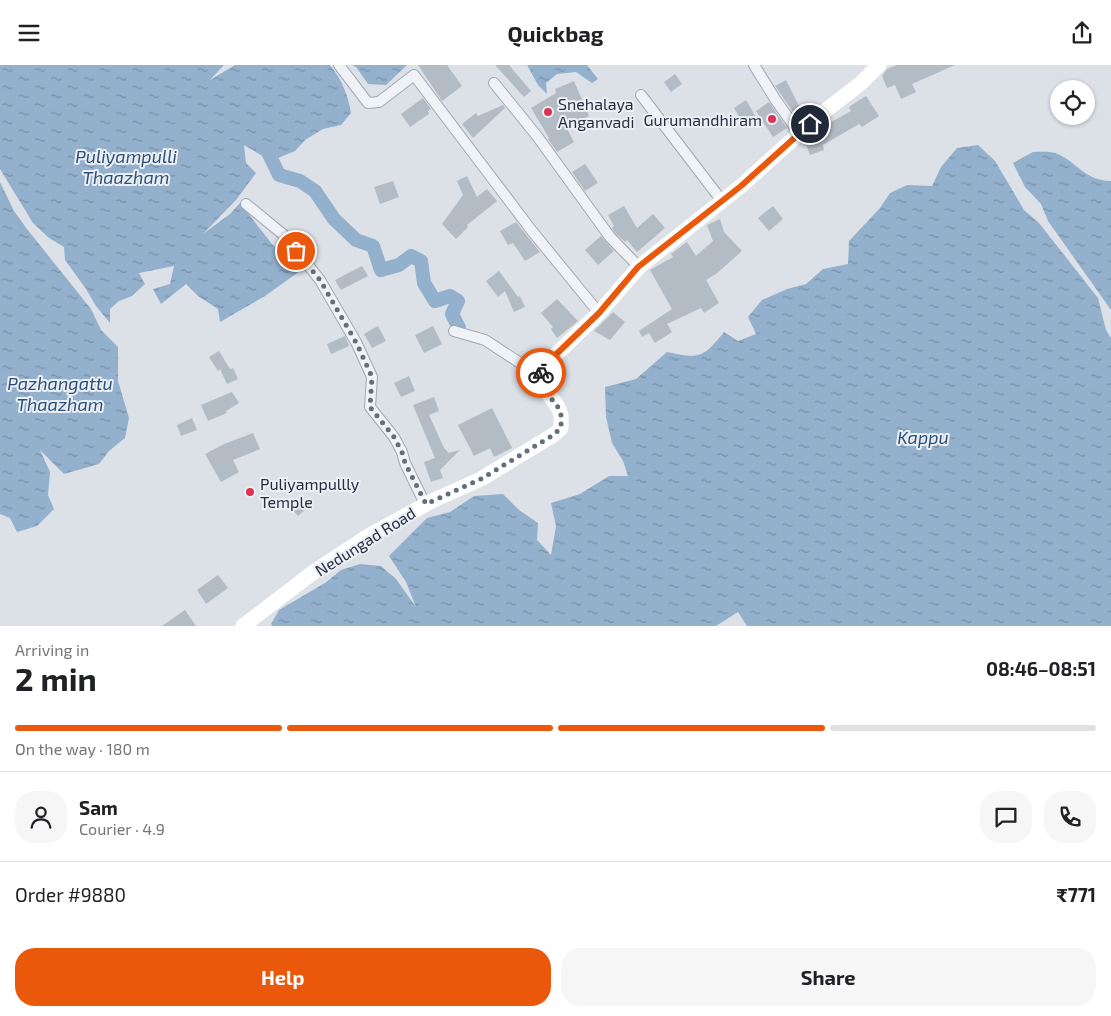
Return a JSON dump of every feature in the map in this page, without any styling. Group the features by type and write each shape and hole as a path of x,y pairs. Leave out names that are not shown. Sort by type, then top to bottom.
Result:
{"main road":[{"path":"540,377 543,367 599,313 638,267 722,201 799,133 860,84 879,65"},
{"name":"Nedungad Road","path":"243,626 315,571 370,535 426,504 481,479 555,434 561,427 559,410 542,386 540,377"}],"street":[{"path":"339,65 368,103 379,102 414,75 532,231 599,313"},
{"path":"754,65 774,99 799,133"},
{"path":"494,83 537,136 610,237 638,267"},
{"path":"641,95 722,201"},
{"path":"246,204 285,236 320,280 357,344 372,377 370,407 394,437 426,504"},
{"path":"454,331 485,340 540,377"}],"water":[{"name":"Puliyampulli Thaazham","path":"0,65 224,65 210,80 235,65 330,65 344,88 351,113 341,125 323,129 305,140 295,151 271,161 244,145 246,163 256,173 236,200 203,234 230,214 240,203 272,244 300,271 265,296 220,322 218,309 198,296 186,284 161,304 153,289 170,284 174,266 139,273 145,284 132,296 119,301 110,309 110,323 96,306 65,260 64,247 49,238 33,223 0,169"},
{"path":"352,65 407,65 386,85 368,84 356,67"},
{"path":"527,65 587,65 598,79 592,83 576,72 557,74 546,83 547,94 538,85"},
{"name":"Kappu","path":"978,145 995,161 1024,210 1039,223 1098,298 1106,330 1111,338 1111,626 747,626 738,612 716,626 272,626 271,624 279,610 325,583 341,570 360,564 381,566 396,579 416,607 406,582 389,556 427,518 450,512 474,496 503,494 519,510 538,523 537,540 551,555 556,526 551,503 580,494 609,476 628,476 623,461 612,443 606,417 605,387 636,379 667,352 694,356 705,352 724,332 738,341 756,334 748,317 762,300 787,289 806,284 823,269 848,264 849,241 880,208 890,193 907,185 932,186 941,167 957,148"},
{"path":"1033,152 1058,154 1088,175 1111,181 1111,310 1048,221 1041,204 1025,187 1013,163"},
{"name":"Pazhangattu Thaazham","path":"0,182 14,211 91,309 101,330 118,347 118,381 129,418 125,438 109,451 99,464 64,474 40,450 50,472 48,495 54,509 37,526 17,532 10,518 0,514"}],"building":[{"path":"418,65 447,65 462,86 442,101"},
{"path":"495,65 509,65 531,91 524,97"},
{"path":"897,65 955,65 912,84 916,92 901,99 895,85 887,88 882,76 887,69"},
{"path":"675,74 682,84 671,92 664,82"},
{"path":"786,80 800,108 793,112 775,86"},
{"path":"574,81 589,116 566,127 574,142 557,152 531,108 556,93 555,89"},
{"path":"866,96 879,116 862,127 859,124 823,145 824,150 810,155 805,141 824,126 851,111 850,106"},
{"path":"423,98 431,109 428,111 429,114 410,127 401,114"},
{"path":"746,100 757,119 744,125 734,108"},
{"name":"Gurumandhiram","path":"769,102 787,128 773,137 756,111"},
{"path":"503,105 505,108 473,138 462,124 476,113 478,116"},
{"path":"585,164 598,183 585,191 572,172"},
{"path":"467,176 477,197 487,189 497,201 467,225 468,227 456,239 442,224 463,195 457,181"},
{"path":"393,181 399,197 380,204 374,187"},
{"path":"624,206 637,228 653,214 665,228 637,252 627,240 625,242 615,233 612,228 614,226 608,215"},
{"path":"773,206 783,219 769,231 758,218"},
{"path":"720,219 724,232 742,251 716,274 706,280 719,303 704,313 701,308 667,324 672,332 655,343 649,333 642,337 639,331 672,309 650,270 673,257 671,254 687,242 696,256 713,241 707,225"},
{"path":"516,222 540,252 525,261 513,243 508,245 500,231"},
{"path":"601,236 614,251 598,265 585,250"},
{"path":"362,266 368,276 341,290 335,280"},
{"path":"499,271 518,297 520,296 525,307 514,312 505,291 498,297 486,281"},
{"path":"557,299 578,321 557,338 551,329 553,327 541,313"},
{"path":"613,312 625,322 610,340 594,331"},
{"path":"378,326 386,341 372,348 364,334"},
{"path":"433,326 442,344 424,353 415,335"},
{"path":"345,336 349,346 331,354 327,344"},
{"path":"219,351 230,369 233,368 238,379 227,384 220,369 218,371 209,357"},
{"path":"409,376 415,391 401,397 394,383"},
{"path":"232,392 239,403 226,411 227,413 208,421 201,405"},
{"path":"434,397 439,411 429,415 444,448 449,453 460,450 440,470 443,478 431,482 424,462 435,458 413,405"},
{"path":"492,408 512,448 494,457 490,448 474,456 458,425"},
{"path":"192,418 197,430 181,436 177,425"},
{"path":"253,433 260,449 233,460 239,472 221,482 205,454 224,444"},
{"path":"299,499 307,508 298,516 290,507"},
{"path":"218,575 228,588 206,604 197,590"},
{"path":"185,610 196,626 162,626"}],"waterway":[{"path":"266,148 279,175 300,181 315,191 334,219 356,240 373,246 381,270 399,265 411,256 421,261 424,283 435,301 450,296 458,301 452,314 459,328"}],"way so far":[{"path":"296,251 320,280 357,344 372,377 370,407 394,437 426,504 481,479 555,434 561,427 561,417 559,410 542,386 541,373"}],"place":[{"name":"Snehalaya Anganvadi","path":"548,112"},
{"name":"Gurumandhiram","path":"772,119"},
{"name":"Puliyampullly Temple","path":"250,492"}],"route":[{"path":"541,373 543,367 599,313 638,267 741,186 810,124"}]}
